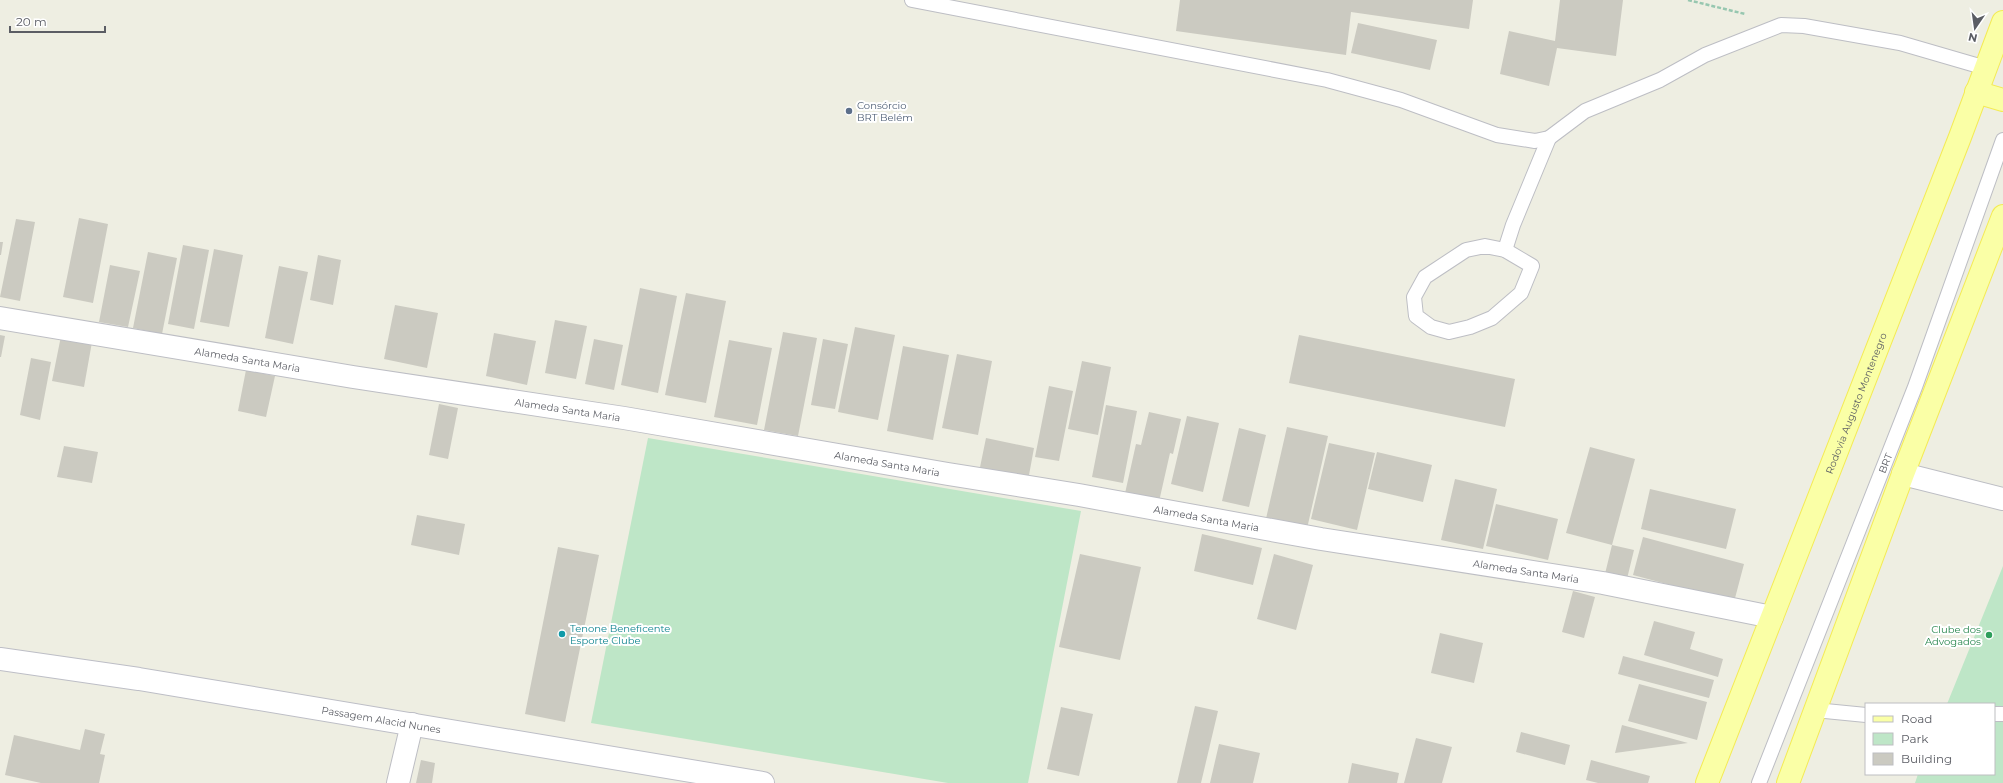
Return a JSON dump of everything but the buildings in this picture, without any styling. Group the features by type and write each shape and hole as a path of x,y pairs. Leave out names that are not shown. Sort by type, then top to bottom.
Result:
{"main road":[{"name":"Rodovia Augusto Montenegro","path":"1707,783 2003,22"},
{"path":"1976,92 2003,100"},
{"path":"1788,783 1903,474 2003,216"}],"street":[{"name":"Alameda Santa Maria","path":"0,318 354,377 624,418 1079,495 1321,540 1603,583 1772,617"},
{"path":"1903,474 2003,499"},
{"name":"Passagem Alacid Nunes","path":"0,659 139,679 763,783"},
{"path":"398,783 412,724"}],"lane":[{"path":"912,0 1327,80 1401,100 1497,135 1536,141 1549,138 1585,111 1660,80 1705,55 1781,25 1804,26 1900,43 1986,68"},
{"path":"1505,250 1513,225 1549,138"},
{"name":"BRT","path":"1759,783 1915,387 2003,140"},
{"path":"1485,246 1505,250 1532,266 1521,293 1492,318 1470,327 1449,332 1431,327 1416,316 1414,297 1425,277 1466,250 1485,246"},
{"path":"1815,710 1865,715"}],"path":[{"path":"1688,0 1728,8 1781,25"}],"green space":[{"path":"648,438 1081,511 1028,783 948,783 591,723"},
{"name":"Clube dos Advogados","path":"2003,566 2003,783 1915,783 1918,775 1995,775 1995,703 1947,703"}],"place":[{"name":"Consórcio BRT Belém","path":"849,111"},
{"name":"Tenone Beneficente Esporte Clube","path":"562,634"},
{"name":"Clube dos Advogados","path":"1989,635"}]}
